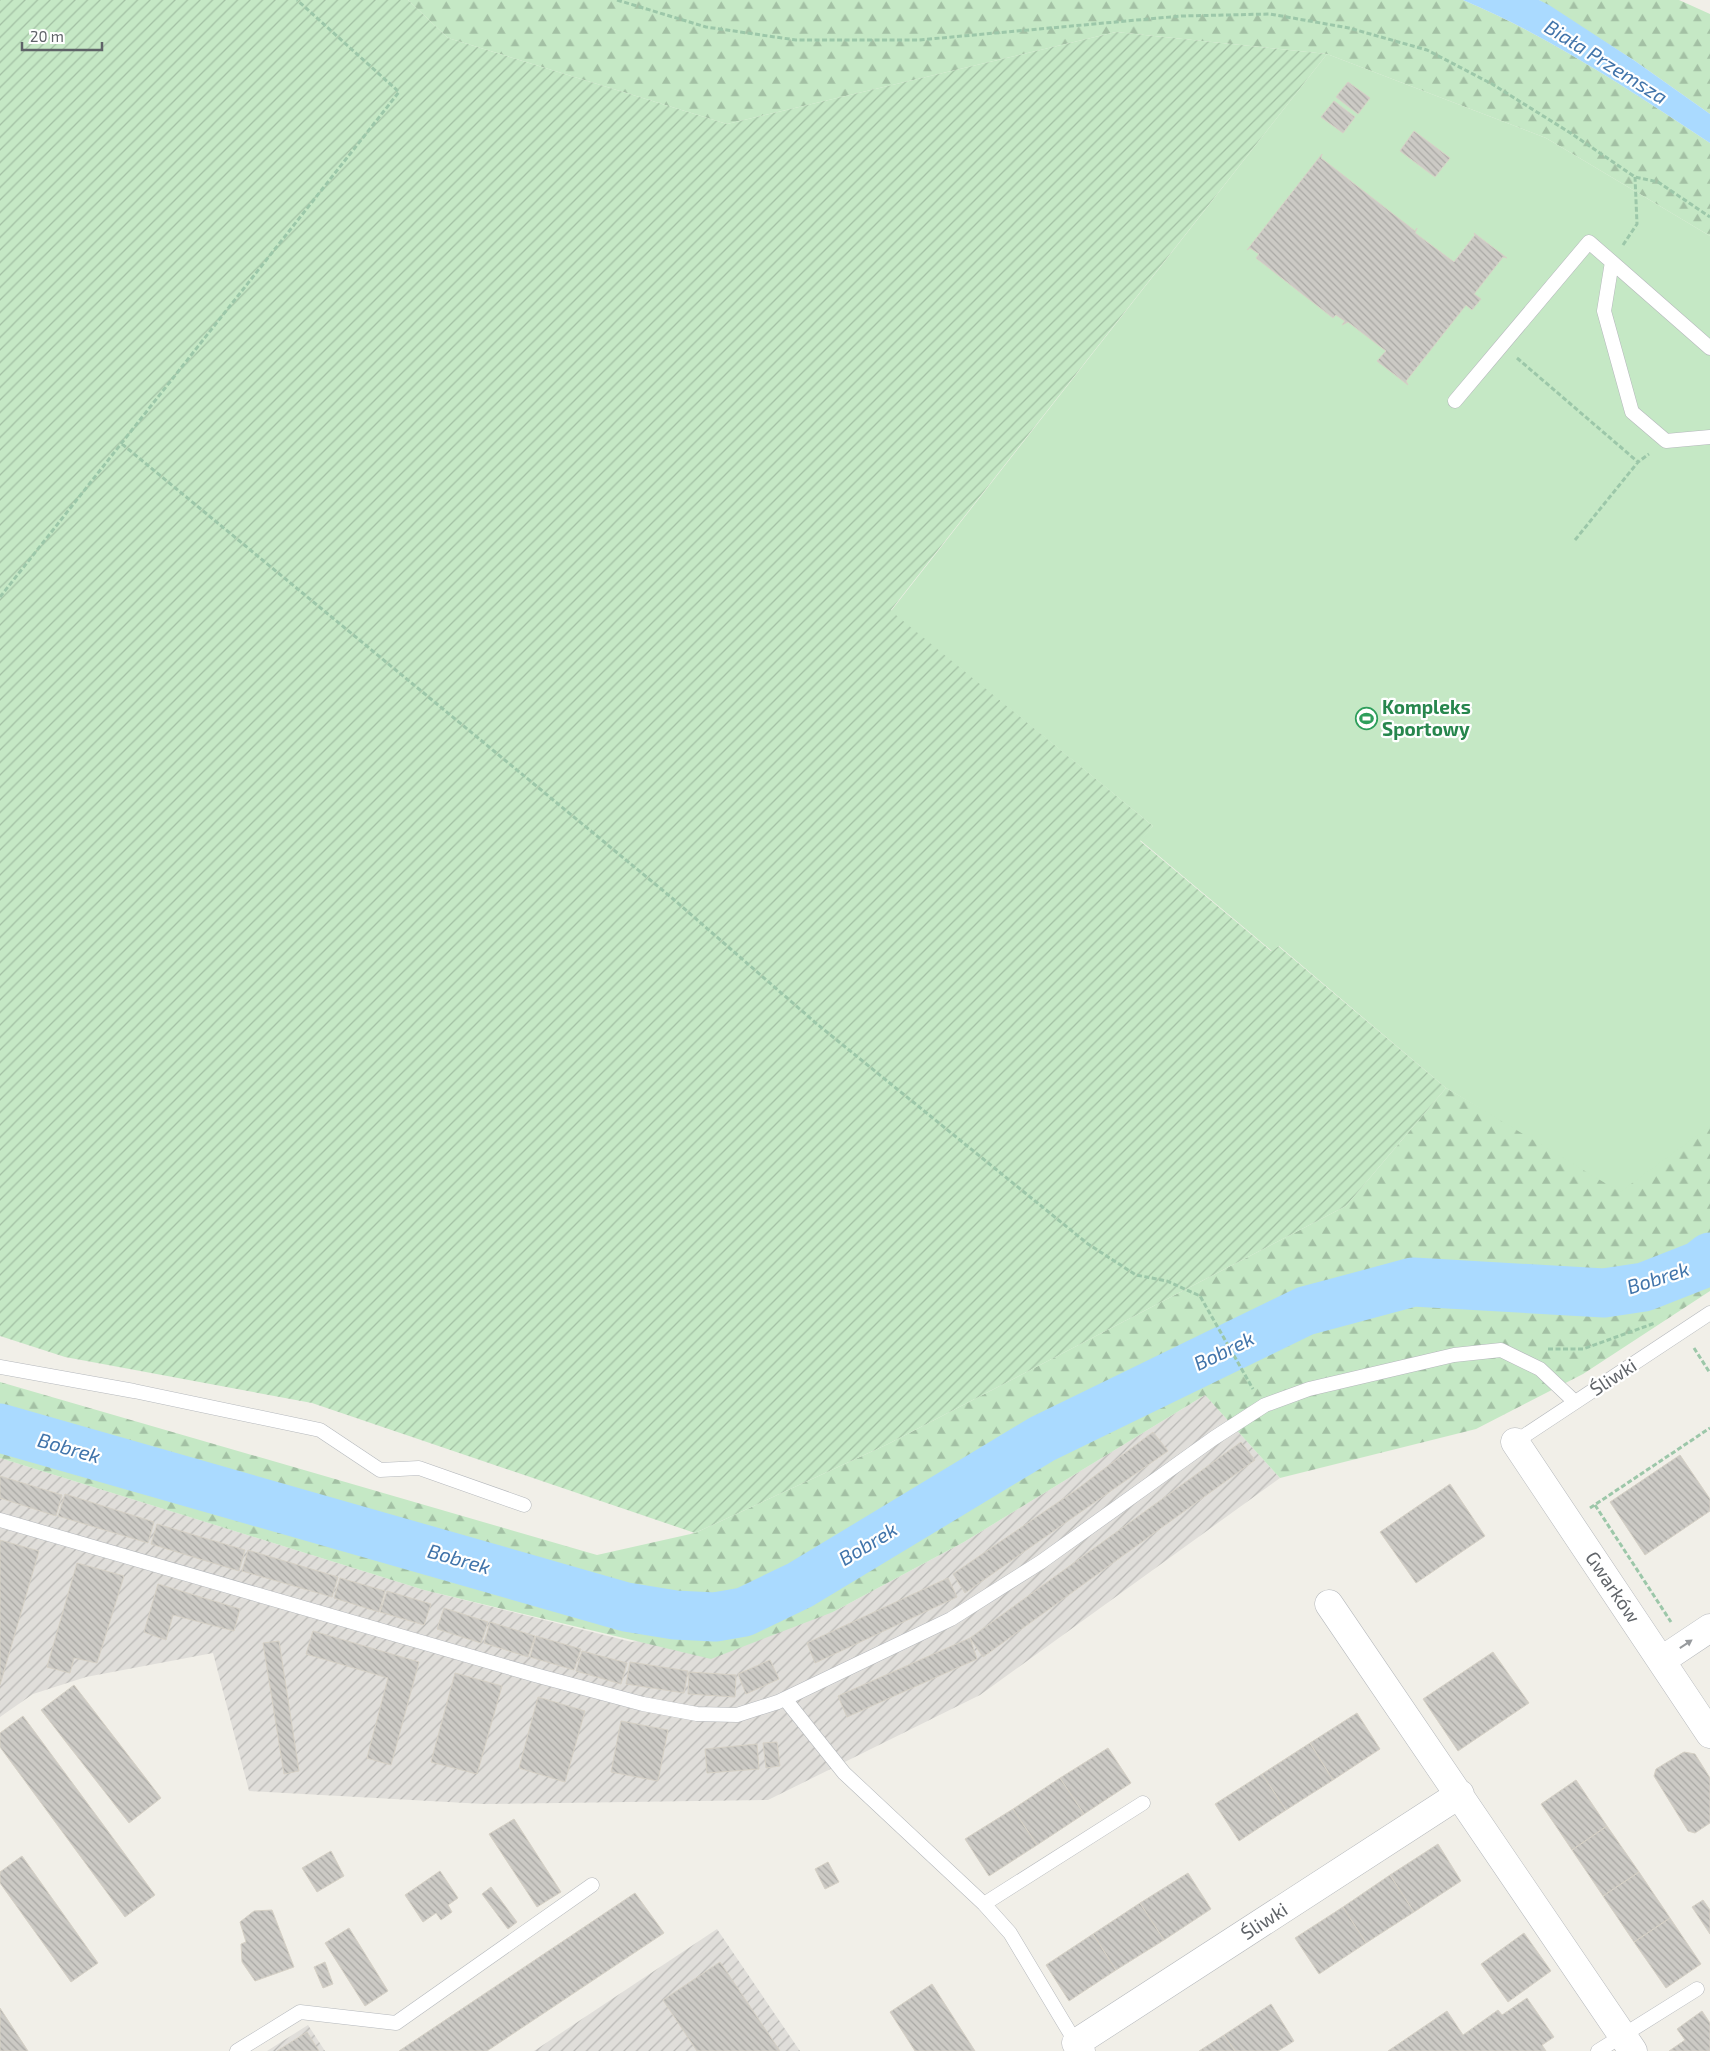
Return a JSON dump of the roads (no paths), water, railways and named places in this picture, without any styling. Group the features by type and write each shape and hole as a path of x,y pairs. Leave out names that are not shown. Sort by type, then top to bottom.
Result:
{"street":[{"name":"Gwarków","path":"1515,1442 1710,1734"},
{"path":"1329,1604 1628,2043"},
{"path":"1662,1660 1710,1628"},
{"name":"Śliwki","path":"1078,2047 1460,1794"}],"lane":[{"path":"1455,401 1589,242 1710,348"},
{"path":"1612,262 1604,311 1632,412 1666,441 1710,437"},
{"name":"Śliwki","path":"1515,1442 1710,1313"},
{"path":"0,1520 535,1676 643,1704 697,1714 737,1715 785,1698 951,1619 1041,1562 1214,1438 1265,1406 1309,1389 1454,1355 1501,1350 1540,1369 1576,1402"},
{"path":"0,1367 320,1430 380,1470 419,1468 524,1505"},
{"path":"785,1698 844,1773 984,1904 1010,1933 1078,2047"},
{"path":"984,1904 1142,1802"},
{"path":"237,2051 300,2012 396,2023 592,1885"},
{"path":"1598,2051 1628,2043 1697,1989"}],"water":[{"name":"Biała Przemsza","path":"1463,0 1539,0 1549,5 1635,61 1710,114 1710,143 1559,48"}],"waterway":[{"name":"Bobrek","path":"0,1428 626,1607 675,1615 715,1617 744,1612 800,1585 1042,1439 1305,1311 1413,1282 1604,1293 1644,1287 1700,1265 1710,1257"}],"place":[{"name":"Kompleks Sportowy","path":"1366,718"}]}
